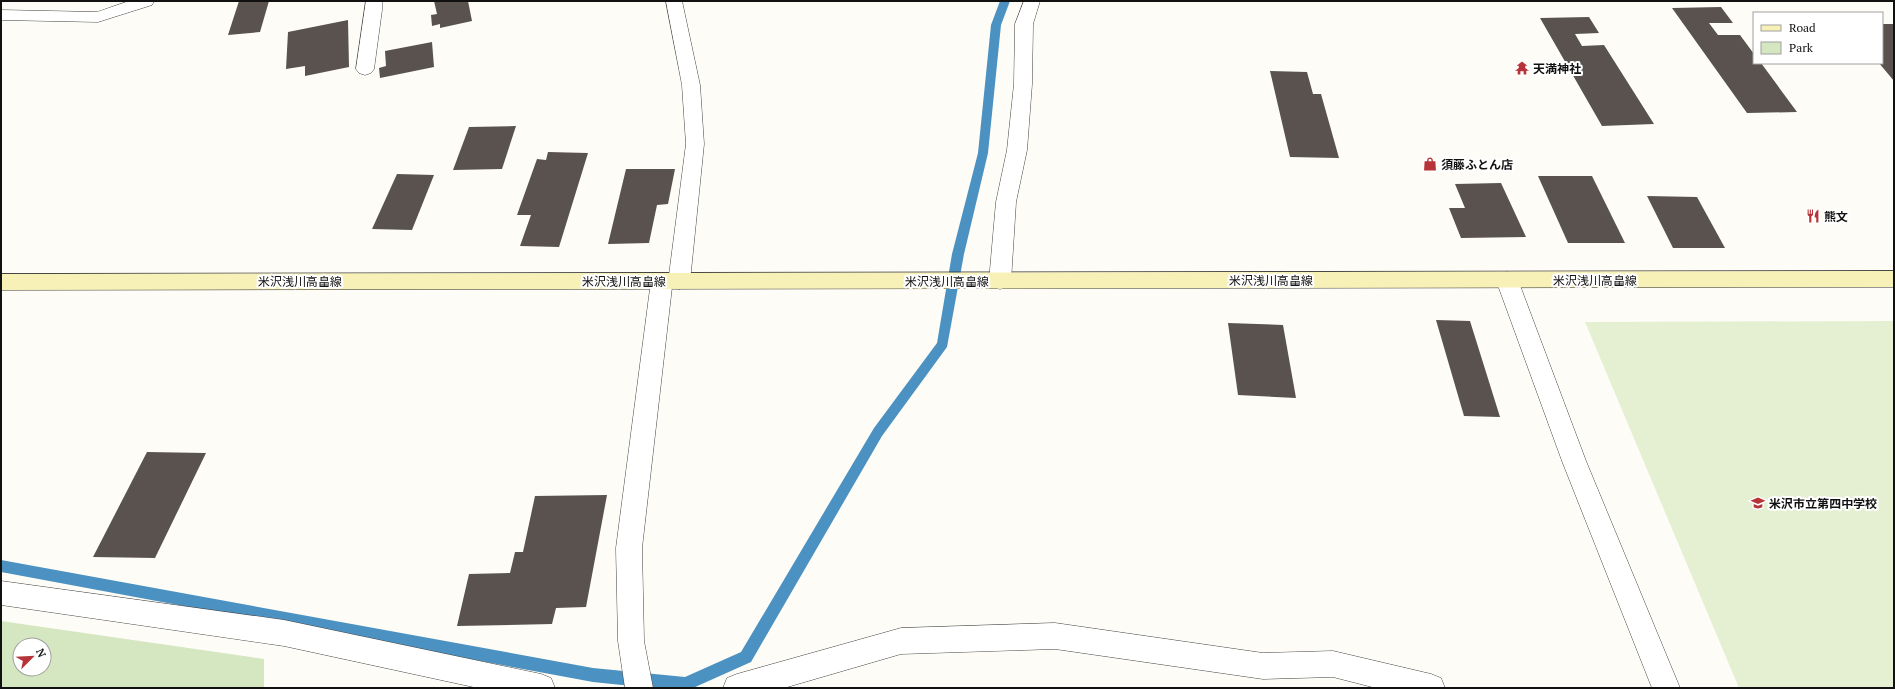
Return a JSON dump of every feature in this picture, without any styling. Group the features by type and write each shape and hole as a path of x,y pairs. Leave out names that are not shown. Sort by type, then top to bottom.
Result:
{"main road":[{"name":"米沢浅川高畠線","path":"1,282 1894,279"}],"street":[{"path":"1,15 98,17 146,1"},
{"path":"365,69 374,1"},
{"path":"639,688 631,641 629,548 671,281 695,144 692,85 674,1"},
{"path":"1000,281 1006,202 1018,143 1023,84 1024,24 1032,1"},
{"path":"1507,280 1574,460 1666,688"},
{"path":"1,593 284,633 541,688"},
{"path":"737,688 901,641 1055,636 1263,666 1334,664 1432,688"}],"green space":[{"name":"米沢市立第四中学校","path":"1894,321 1894,688 1739,688 1585,322"},
{"path":"1,621 264,659 264,688 1,688"}],"building":[{"path":"239,1 269,1 260,32 228,35"},
{"path":"434,1 468,1 472,21 440,28 440,24 432,26 431,15 437,14"},
{"path":"1721,7 1733,23 1709,23 1718,35 1740,35 1753,53 1753,64 1762,64 1797,112 1747,113 1672,8"},
{"path":"1589,17 1599,33 1575,34 1582,46 1604,45 1654,124 1602,126 1540,18"},
{"path":"348,20 349,67 305,76 305,66 286,69 288,32"},
{"path":"1883,24 1894,24 1894,81 1880,64 1883,64"},
{"path":"432,42 434,67 380,78 379,68 386,66 385,51"},
{"path":"1270,71 1307,72 1313,94 1321,94 1339,158 1290,157"},
{"path":"516,126 502,169 453,170 469,127"},
{"path":"548,152 588,153 559,247 520,246 531,215 517,215 537,159 546,160"},
{"path":"626,169 675,169 668,204 657,205 649,243 608,244"},
{"path":"397,174 434,175 412,230 372,229"},
{"path":"1538,176 1592,176 1625,243 1568,243"},
{"path":"1501,183 1526,237 1461,238 1449,208 1465,208 1455,184"},
{"path":"1647,196 1697,197 1725,248 1673,248"},
{"path":"1436,320 1470,321 1500,417 1464,416"},
{"path":"1228,323 1283,325 1296,398 1238,395"},
{"path":"147,452 206,453 155,558 93,557"},
{"path":"607,495 586,607 556,608 552,624 457,626 469,574 510,573 515,552 523,552 535,496"}],"waterway":[{"path":"1,566 593,675 685,684 746,657 878,432 943,344 958,254 983,153 996,25 1005,1"}],"place":[{"name":"天満神社","path":"1522,68"},
{"name":"須藤ふとん店","path":"1430,164"},
{"name":"熊文","path":"1813,216"},
{"name":"米沢市立第四中学校","path":"1758,503"}]}
